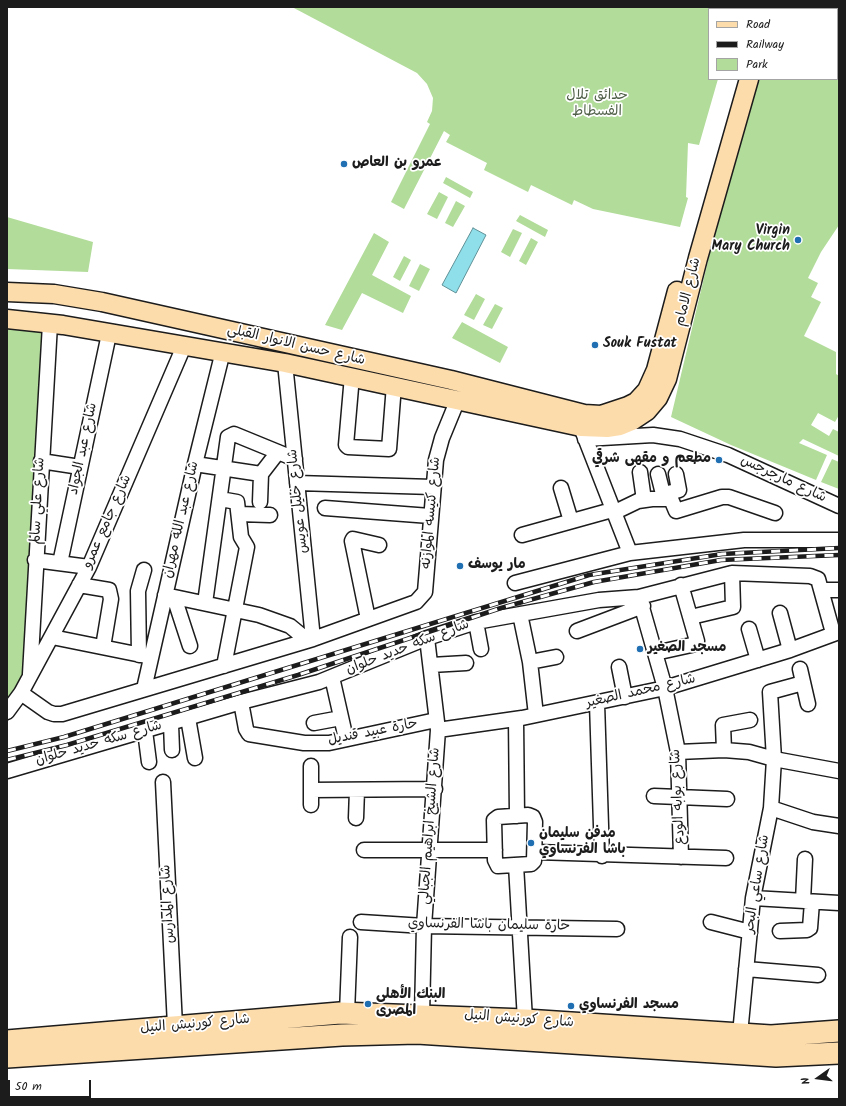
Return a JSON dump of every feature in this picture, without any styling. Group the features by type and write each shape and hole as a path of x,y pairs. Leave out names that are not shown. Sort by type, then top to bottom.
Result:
{"highway":[{"name":"شارع كورنيش النيل","path":"7,1041 347,1013 422,1014 771,1036 839,1031"},
{"name":"شارع كورنيش النيل","path":"7,1057 334,1035 417,1033 762,1056 839,1053"}],"main road":[{"name":"شارع الامام","path":"583,427 606,414 628,406 642,397 651,383 656,370 687,253 737,80"},
{"name":"شارع الامام","path":"583,427 607,428 632,421 647,411 662,391 674,355 698,258 749,80"},
{"name":"شارع حسن الانوار القبلي","path":"7,292 67,296 451,380 583,427"},
{"path":"56,325 67,296"},
{"name":"شارع حسن الانوار القبلي","path":"7,319 56,325 323,370 583,427"},
{"path":"323,370 327,352"}],"street":[{"name":"شارع علي سالم","path":"29,678 41,461 56,325"},
{"name":"شارع عبد الجواد","path":"60,563 109,334"},
{"name":"شارع جامع عمرو","path":"7,712 21,693 89,567 184,346"},
{"name":"شارع عبد الله مهران","path":"144,689 145,656 169,596 195,464 223,352"},
{"name":"شارع خليل عويس","path":"285,363 295,459 310,640"},
{"path":"352,376 346,445 348,447 388,450 390,448 394,385"},
{"name":"شارع كنيسه الموازنه","path":"368,619 416,602 426,592 432,487 436,460 442,438 458,399"},
{"name":"شارع مارجرجس","path":"583,427 680,438 728,455 839,506"},
{"path":"583,427 613,511 630,553"},
{"path":"205,603 228,437 234,434 295,459"},
{"path":"260,502 261,474 278,452"},
{"path":"41,461 80,467"},
{"path":"195,464 261,474"},
{"path":"640,472 644,500"},
{"path":"658,474 667,498"},
{"path":"667,498 669,493 679,490 676,474"},
{"path":"297,483 432,487"},
{"path":"561,488 571,521"},
{"path":"522,535 613,511 644,500 667,498 672,500 676,511 722,497 728,497 775,513"},
{"path":"220,499 237,502 241,536 247,547 224,666"},
{"path":"325,508 430,516"},
{"path":"239,514 270,515"},
{"path":"21,693 48,712 62,714 310,640 368,619 352,541 353,539 379,545"},
{"path":"515,583 630,553 744,540 839,540"},
{"path":"35,560 89,567"},
{"path":"52,637 145,656 138,591 144,570"},
{"path":"691,617 733,607 732,573"},
{"name":"شارع سكه حديد حلوان","path":"7,771 171,724 241,702 319,682 427,638 476,622 599,600 641,601 681,585 732,573 810,576 820,584 839,590"},
{"path":"820,584 836,633"},
{"path":"80,585 109,590 111,599 103,647"},
{"path":"655,653 696,644 698,639 681,585"},
{"path":"169,596 259,615 290,626 310,640"},
{"path":"169,596 190,646"},
{"path":"578,631 641,601"},
{"name":"شارع بوابه الودع","path":"641,601 665,688 678,752 681,857"},
{"path":"780,612 790,650"},
{"path":"520,614 530,662 536,715"},
{"path":"476,622 481,649"},
{"path":"749,629 758,660"},
{"name":"شارع محمد الصغير","path":"437,725 516,719 665,688 790,650 836,633"},
{"name":"شارع الشيخ ابراهيم الجبالي","path":"422,1014 424,926 435,789 437,725 427,638"},
{"path":"530,662 556,657"},
{"path":"431,665 466,663"},
{"path":"619,667 625,697"},
{"path":"800,669 808,704"},
{"path":"332,677 346,739"},
{"name":"شارع ساعي البحر","path":"740,1034 753,898 771,808 774,759 770,692 803,683"},
{"name":"حارة عبيد قنديل","path":"241,702 247,732 249,734 304,743 329,744 346,739 437,725"},
{"path":"598,703 602,856"},
{"path":"188,718 195,758"},
{"path":"314,723 341,718"},
{"path":"516,719 517,816"},
{"path":"724,750 724,725 750,720"},
{"path":"171,724 172,750"},
{"path":"145,731 149,762"},
{"path":"678,752 724,750 750,752 774,759 839,771"},
{"path":"311,766 311,805"},
{"name":"شارع المدارس","path":"163,782 175,1026"},
{"path":"311,790 435,789"},
{"path":"356,818 357,790"},
{"path":"654,796 726,799"},
{"path":"771,808 813,822 839,826"},
{"path":"528,815 534,819 536,852 533,863 498,866 495,862 495,850 494,820 498,817 528,815"},
{"path":"364,850 495,850"},
{"path":"536,852 602,856 726,858"},
{"path":"780,931 807,930 810,928 805,858"},
{"path":"516,865 525,1020"},
{"path":"753,898 839,904"},
{"name":"حارة سليمان باشا الفرنساوي","path":"361,922 424,926 519,926 616,929"},
{"path":"711,922 750,932"},
{"path":"347,1013 350,937"},
{"path":"746,969 818,975"}],"green space":[{"name":"حدائق تلال الفسطاط","path":"292,7 739,7 708,8 708,80 718,80 699,145 688,143 686,197 688,198 680,227 593,209 574,200 572,205 531,185 528,192 484,170 487,163 446,142 450,135 444,131 404,209 391,202 430,124 427,122 432,111 433,98 427,84 417,73"},
{"path":"839,7 839,225 821,252 808,278 818,283 811,297 821,302 804,336 836,352 836,374 839,376 839,415 835,422 818,413 811,425 829,436 833,429 839,432 839,456 803,439 799,443 827,455 816,480 731,445 671,417 738,134 754,80 838,80 838,8 775,8"},
{"path":"446,177 473,192 470,198 443,183"},
{"path":"439,192 448,197 437,219 427,214"},
{"path":"456,201 465,206 453,227 445,223"},
{"path":"520,215 548,230 545,237 516,221"},
{"path":"7,217 93,242 88,272 7,269"},
{"path":"513,229 522,233 510,257 501,252"},
{"path":"374,233 389,242 372,275 411,296 403,313 362,293 342,330 325,325"},
{"path":"531,238 538,242 526,265 519,261"},
{"path":"404,256 411,260 400,281 393,277"},
{"path":"420,264 430,269 419,291 409,286"},
{"path":"476,294 485,299 474,320 464,315"},
{"path":"495,304 503,308 492,329 483,325"},
{"path":"462,322 508,347 500,363 452,338"},
{"path":"7,324 50,324 29,678 7,704"},
{"path":"832,459 839,462 839,489 821,482"}],"water":[{"path":"473,228 486,235 456,293 442,285"}],"railway":[{"path":"7,751 64,737 589,575 722,554 839,548"},
{"path":"7,760 67,745 298,675 501,608 594,582 721,560 839,555"}],"place":[{"name":"عمرو بن العاص","path":"344,164"},
{"name":"Virgin Mary Church","path":"798,240"},
{"name":"Souk Fustat","path":"595,345"},
{"name":"مطعم و مقهى شرقي","path":"719,460"},
{"name":"مار يوسف","path":"460,566"},
{"name":"مسجد الصغير","path":"640,649"},
{"name":"مدفن سليمان باشا الفرنساوي","path":"531,843"},
{"name":"البنك الأهلى المصرى","path":"368,1004"},
{"name":"مسجد الفرنساوي","path":"571,1006"}]}
